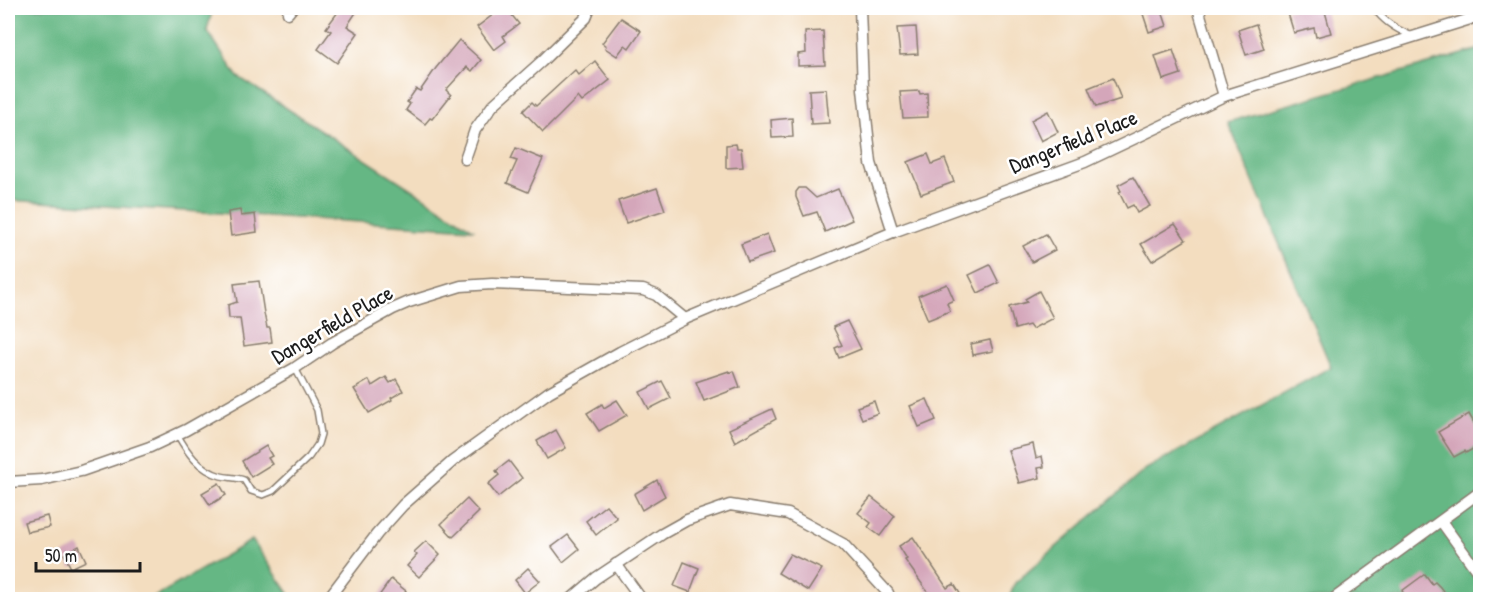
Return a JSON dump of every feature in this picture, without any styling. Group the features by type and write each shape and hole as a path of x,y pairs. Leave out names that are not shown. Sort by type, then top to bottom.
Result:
{"street":[{"path":"465,159 475,129 493,105 542,62 578,26 590,8"},
{"path":"860,8 863,89 871,163 893,232"},
{"path":"1198,8 1224,96"},
{"name":"Dangerfield Place","path":"327,600 340,580 403,505 453,461 549,392 685,319 893,232 1085,162 1224,96 1480,16"},
{"name":"Dangerfield Place","path":"8,482 42,480 81,471 119,459 177,434 295,368 332,343 393,309 461,286 492,284 643,290 656,295 685,319"},
{"path":"1332,600 1480,492"},
{"path":"570,600 616,564 687,520 730,505 788,514 843,544 888,593 890,600"},
{"path":"1441,521 1480,575"},
{"path":"616,564 642,600"}],"lane":[{"path":"1374,8 1391,25 1415,37"},
{"path":"177,434 189,456 206,469 222,476 233,476 244,480 251,491 263,495 273,491 309,457 318,444 321,434 317,410 295,368"}],"green space":[{"path":"8,8 213,8 207,30 237,76 473,229 8,200"},
{"path":"1480,49 1480,599 1008,600 1015,583 1146,469 1331,367 1228,122"},
{"path":"252,540 293,599 151,599"}],"building":[{"path":"341,8 359,8 347,26 358,33 337,63 318,49 331,31 326,28"},
{"path":"502,8 506,8 519,24 503,36 506,41 494,50 477,27"},
{"path":"1141,8 1161,8 1167,26 1149,32"},
{"path":"1324,8 1331,33 1316,37 1314,28 1294,33 1287,10"},
{"path":"621,18 641,31 629,48 625,45 617,56 605,48 606,46 602,43"},
{"path":"1256,24 1264,49 1246,55 1238,30"},
{"path":"916,27 918,54 900,55 897,28"},
{"path":"823,31 825,65 798,66 798,54 806,53 805,32"},
{"path":"459,40 481,60 472,71 467,67 446,90 451,95 432,119 430,118 425,124 406,110 410,104 407,102 416,89 420,91"},
{"path":"1173,50 1181,74 1163,80 1155,56"},
{"path":"595,61 610,80 582,102 578,97 543,132 523,111 532,102 536,106 575,70 579,75"},
{"path":"1113,78 1121,99 1096,107 1088,88"},
{"path":"826,89 829,123 811,124 809,90"},
{"path":"919,91 920,94 927,93 928,117 903,118 900,92"},
{"path":"1048,111 1058,132 1041,141 1031,120"},
{"path":"792,118 793,137 772,138 771,120"},
{"path":"736,144 737,148 741,148 743,167 726,168 726,145"},
{"path":"516,148 543,159 528,192 507,183 517,161 511,159"},
{"path":"928,154 932,164 945,159 954,182 921,194 908,162"},
{"path":"1133,177 1150,206 1137,213 1133,205 1127,208 1118,185"},
{"path":"657,188 665,210 626,223 618,201"},
{"path":"799,188 805,188 816,198 838,189 852,220 825,232 817,212 804,216 796,197"},
{"path":"240,210 241,216 255,214 257,232 231,236 228,212"},
{"path":"1175,224 1186,240 1152,261 1141,244"},
{"path":"767,234 774,253 748,262 741,244"},
{"path":"1046,234 1055,250 1032,262 1023,246"},
{"path":"990,265 999,283 978,293 969,275"},
{"path":"259,281 267,328 270,328 272,342 244,346 240,318 229,318 228,305 237,302 234,284"},
{"path":"947,284 954,300 947,303 950,311 928,320 918,296"},
{"path":"1039,291 1053,318 1032,329 1029,325 1015,329 1009,307 1027,302 1025,299"},
{"path":"847,321 861,349 839,358 835,348 842,345 833,327"},
{"path":"990,340 993,351 973,355 971,344"},
{"path":"729,371 730,373 734,371 740,387 704,401 696,382"},
{"path":"386,377 390,383 396,379 403,391 369,413 354,389 369,380 372,386"},
{"path":"662,381 671,398 649,409 640,392"},
{"path":"927,399 936,420 919,427 910,406"},
{"path":"617,400 627,415 599,431 587,413 602,404 604,408"},
{"path":"874,401 878,413 862,419 857,407"},
{"path":"772,409 776,419 735,442 729,429"},
{"path":"1469,414 1480,433 1480,445 1454,457 1438,432"},
{"path":"556,430 566,448 547,459 537,441"},
{"path":"1033,444 1036,458 1042,456 1044,467 1038,468 1040,478 1019,483 1008,450"},
{"path":"266,446 272,456 268,458 272,464 251,477 242,461"},
{"path":"509,461 522,478 498,497 488,484 499,475 496,471"},
{"path":"657,480 665,496 642,510 634,494"},
{"path":"219,483 226,495 210,505 202,493"},
{"path":"871,497 895,516 880,536 868,527 871,523 858,513"},
{"path":"467,499 479,512 453,537 441,524"},
{"path":"606,505 617,518 596,535 586,521"},
{"path":"47,516 50,527 27,532 24,522"},
{"path":"568,535 579,549 563,562 552,547"},
{"path":"913,537 947,588 954,584 964,600 930,600 932,598 905,560 907,559 899,546"},
{"path":"426,541 440,555 419,577 407,566 417,555 414,552"},
{"path":"79,546 86,561 71,568 64,554"},
{"path":"790,554 822,569 808,591 778,573"},
{"path":"684,562 699,568 690,592 674,586"},
{"path":"528,568 540,581 525,593 515,580"},
{"path":"1425,574 1432,584 1435,582 1450,600 1408,600 1402,591"},
{"path":"391,579 406,591 400,600 376,600"}]}
